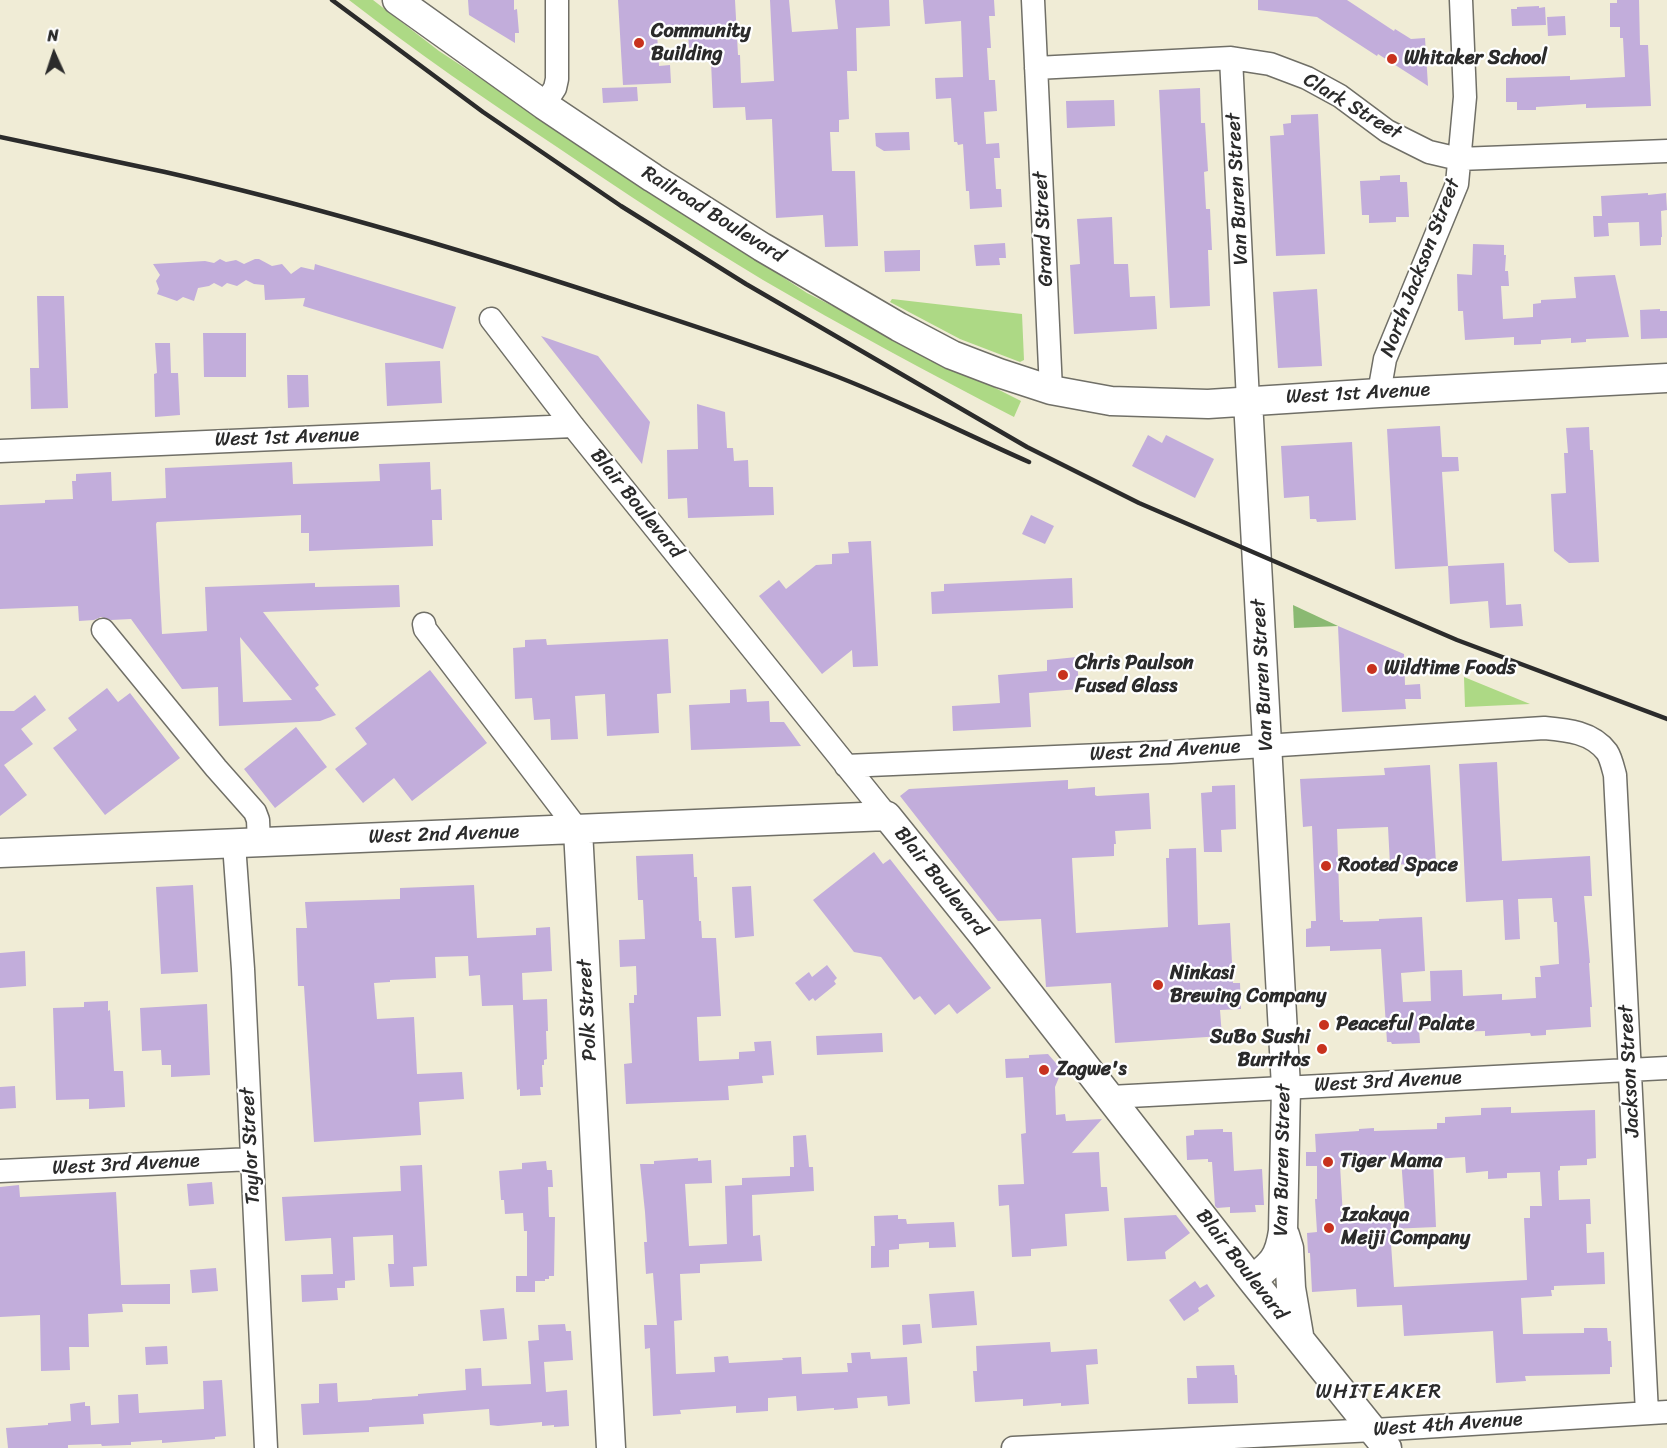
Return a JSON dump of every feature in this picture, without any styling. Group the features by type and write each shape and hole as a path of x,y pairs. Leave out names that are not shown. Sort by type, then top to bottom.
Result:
{"street":[{"name":"Railroad Boulevard","path":"397,0 544,105 652,178 762,247 899,327 952,355 1051,390"},
{"path":"544,105 555,88 557,79 557,0"},
{"name":"Grand Street","path":"1033,0 1051,390"},
{"name":"North Jackson Street","path":"1378,393 1385,359 1457,184 1465,97 1461,0"},
{"name":"Clark Street","path":"1036,68 1231,58 1270,64 1307,78 1340,96 1387,131 1429,152 1460,159 1667,151"},
{"name":"Van Buren Street","path":"1231,58 1286,1087 1281,1246 1274,1261 1252,1280"},
{"name":"Blair Boulevard","path":"491,319 573,426 887,816 1110,1096 1252,1280 1381,1439"},
{"name":"West 1st Avenue","path":"1051,390 1111,401 1185,404 1667,378"},
{"name":"West 1st Avenue","path":"0,451 573,426"},
{"path":"424,624 425,629 578,830"},
{"name":"Taylor Street","path":"103,630 255,812 258,820 247,843 244,979 266,1448"},
{"name":"West 2nd Avenue","path":"846,766 1267,746 1544,728 1569,730 1591,738"},
{"name":"Jackson Street","path":"1591,738 1607,752 1616,775 1630,1070 1657,1412"},
{"name":"West 2nd Avenue","path":"0,854 887,816"},
{"name":"Polk Street","path":"578,830 611,1448"},
{"name":"West 3rd Avenue","path":"1110,1096 1667,1068"},
{"name":"West 3rd Avenue","path":"0,1172 252,1160"},
{"path":"1283,1231 1289,1248 1291,1288 1300,1340"},
{"name":"West 4th Avenue","path":"1013,1448 1381,1439 1657,1412"}],"green space":[{"path":"349,0 373,0 439,51 807,293 1021,401 1014,417 825,315 711,248 478,94"},
{"path":"892,299 1022,314 1024,360 1020,362 960,339 890,302"},
{"path":"1293,605 1338,626 1294,628"},
{"path":"1464,677 1530,704 1465,707"}],"building":[{"path":"468,0 514,0 519,33 515,33 515,43 469,15"},
{"path":"618,0 735,0 741,83 774,81 770,0 789,0 792,32 838,29 835,0 889,0 890,26 856,28 857,71 847,71 849,119 839,120 839,132 830,132 832,171 855,171 858,246 825,247 823,215 776,218 772,119 746,120 745,107 713,108 711,61 698,62 698,58 690,59 686,32 657,33 659,66 670,65 671,83 623,85"},
{"path":"923,0 994,0 995,16 989,16 991,48 987,48 989,80 995,80 997,111 984,112 986,144 999,143 1000,158 994,158 996,189 1001,189 1002,207 970,209 969,191 966,191 963,144 958,145 954,142 951,98 936,99 935,78 963,77 961,21 925,24"},
{"name":"Whitaker School","path":"1258,0 1347,0 1394,31 1395,29 1411,39 1425,38 1428,86 1317,17 1258,10"},
{"path":"1617,0 1639,0 1640,45 1648,45 1651,106 1586,108 1586,104 1517,110 1517,102 1506,102 1506,78 1570,76 1570,80 1625,77 1623,38 1620,38 1620,27 1610,27 1610,3 1617,3"},
{"path":"1539,6 1539,8 1545,7 1546,25 1512,26 1511,9"},
{"path":"1565,16 1566,35 1548,36 1547,17"},
{"path":"637,87 638,101 603,103 602,88"},
{"path":"1200,88 1201,123 1205,123 1208,171 1204,172 1206,209 1210,209 1212,250 1208,250 1210,306 1170,308 1159,90"},
{"path":"1114,100 1115,126 1067,128 1066,101"},
{"path":"1318,114 1325,254 1276,256 1270,136 1284,135 1283,124 1291,123 1291,115"},
{"path":"909,132 910,150 884,151 876,146 875,133"},
{"path":"1400,175 1400,182 1407,182 1409,217 1396,217 1396,222 1369,223 1369,215 1362,215 1360,181 1380,180 1380,176"},
{"path":"1648,193 1648,195 1666,193 1667,210 1661,211 1661,245 1640,246 1639,222 1608,223 1609,236 1594,237 1593,216 1602,216 1601,196"},
{"path":"1112,217 1114,264 1128,264 1130,297 1155,296 1157,329 1074,334 1070,265 1080,264 1077,219"},
{"path":"1005,243 1006,258 999,258 1000,265 976,266 974,245"},
{"path":"1473,244 1504,245 1505,271 1508,271 1509,286 1501,286 1503,319 1533,317 1533,304 1541,303 1541,300 1576,298 1574,277 1615,275 1629,337 1586,339 1586,342 1571,343 1571,338 1541,340 1541,344 1514,345 1514,337 1465,340 1463,311 1458,311 1457,274 1472,275"},
{"path":"920,250 920,271 885,272 884,251"},
{"path":"220,259 226,262 236,260 244,264 259,259 272,266 282,264 291,274 301,267 314,270 315,264 456,307 443,349 303,306 305,298 265,300 264,285 246,280 237,286 227,283 222,287 214,283 198,288 194,301 183,297 177,301 157,294 159,289 156,281 160,275 153,264 205,261 214,263"},
{"path":"1317,289 1322,366 1278,368 1273,292"},
{"path":"37,296 64,296 68,408 31,409 30,368 39,368"},
{"path":"1660,309 1660,311 1667,311 1667,338 1641,339 1640,310"},
{"path":"203,333 246,333 246,377 204,377"},
{"path":"541,336 598,356 650,422 642,464"},
{"path":"155,343 170,343 171,373 178,373 180,415 155,417 154,374 157,373"},
{"path":"440,361 442,403 387,406 385,363"},
{"path":"287,375 308,375 309,407 288,408"},
{"path":"697,404 725,412 727,448 733,448 734,461 748,460 749,487 773,487 774,515 688,518 687,498 668,499 667,450 698,449"},
{"path":"1440,426 1442,457 1458,457 1459,471 1442,472 1448,566 1395,569 1387,429"},
{"path":"1589,427 1590,450 1593,450 1599,562 1569,563 1554,551 1551,494 1566,493 1564,453 1568,453 1566,428"},
{"path":"1148,435 1162,443 1166,435 1214,459 1195,498 1132,466"},
{"path":"1352,442 1356,520 1317,522 1316,519 1310,519 1309,496 1284,498 1281,446"},
{"path":"292,462 293,484 380,481 379,464 430,462 431,490 441,489 442,520 432,520 433,546 309,551 309,533 301,533 301,515 157,522 156,524 162,634 207,631 205,587 315,583 315,587 399,585 400,607 263,612 319,685 315,688 336,715 320,721 219,726 218,687 182,689 131,619 111,620 101,617 79,621 78,606 0,609 0,505 73,499 72,481 76,481 76,474 111,472 112,501 166,498 165,468","holes":["240,637 292,700 243,702"]},
{"path":"1031,515 1054,526 1045,544 1022,534"},
{"path":"871,541 878,666 853,667 852,650 822,674 759,596 779,580 786,589 816,565 832,564 832,554 849,553 848,542"},
{"path":"1504,563 1506,605 1521,604 1523,626 1490,628 1488,601 1450,604 1448,566"},
{"path":"1072,578 1073,608 932,614 931,592 944,591 944,584"},
{"name":"Wildtime Foods","path":"1338,626 1404,654 1405,685 1420,684 1421,699 1405,699 1406,709 1342,712"},
{"path":"546,639 547,645 668,639 671,693 657,694 659,733 607,736 605,694 575,696 578,739 551,740 550,719 534,720 532,698 515,699 513,648 525,647 525,640"},
{"path":"1077,657 1079,689 1029,693 1031,727 953,731 952,706 1000,703 998,675 1047,671 1047,660"},
{"path":"430,670 487,743 412,801 394,778 363,803 335,769 367,744 355,728"},
{"path":"107,688 118,702 130,693 180,758 105,815 53,748 77,730 68,718"},
{"path":"746,689 747,702 769,701 770,722 784,722 801,746 691,750 689,705 730,703 730,690"},
{"path":"35,695 46,710 21,729 33,744 4,765 27,795 0,816 0,711 14,711"},
{"path":"296,727 327,767 275,808 244,769"},
{"path":"1497,762 1502,861 1590,856 1592,896 1584,896 1590,963 1591,1027 1546,1030 1546,1035 1531,1036 1530,1033 1485,1036 1485,1031 1449,1032 1448,1028 1419,1029 1420,1043 1392,1044 1387,1042 1381,949 1330,951 1330,946 1306,947 1306,929 1311,928 1311,921 1316,921 1312,826 1303,827 1300,779 1385,775 1384,768 1430,765 1436,863 1390,865 1388,827 1337,829 1340,920 1343,922 1379,921 1379,919 1422,917 1425,971 1401,973 1403,1002 1431,1001 1430,971 1462,970 1463,996 1502,994 1502,1000 1536,998 1535,977 1541,977 1540,966 1559,964 1557,922 1554,922 1552,898 1518,899 1520,939 1505,940 1503,900 1466,902 1459,764"},
{"path":"1068,780 1068,789 1095,787 1097,796 1149,793 1151,829 1115,831 1114,856 1072,858 1076,933 1168,927 1166,858 1169,858 1169,849 1196,848 1198,925 1230,923 1233,983 1240,983 1241,1009 1220,1010 1222,1036 1115,1043 1111,983 1046,987 1041,919 998,921 900,796 909,789"},
{"path":"1235,785 1236,829 1221,830 1222,852 1204,852 1201,793 1212,792 1212,786"},
{"path":"874,852 883,864 890,859 991,988 957,1014 949,1004 935,1015 920,996 914,1000 881,957 854,952 813,900"},
{"path":"693,854 702,938 716,938 721,1016 697,1017 699,1061 739,1059 739,1052 755,1051 754,1042 771,1041 774,1075 762,1076 763,1083 728,1086 729,1100 626,1104 624,1064 632,1063 629,1003 634,1003 634,995 637,995 636,966 620,967 619,940 645,939 643,900 638,900 636,856"},
{"path":"193,885 198,972 161,974 156,887"},
{"path":"474,885 477,938 536,935 536,928 550,927 552,971 522,973 523,1000 547,999 547,1059 542,1065 541,1095 520,1096 520,1089 517,1090 513,1005 482,1006 480,975 469,976 468,956 435,957 436,978 374,983 377,1019 414,1017 417,1074 462,1072 464,1099 419,1102 421,1135 314,1142 304,986 298,986 296,928 307,928 305,902 400,899 400,888"},
{"path":"751,886 754,936 735,938 732,887"},
{"path":"25,951 26,986 0,988 0,953"},
{"path":"827,965 837,978 834,981 836,984 815,1001 813,998 809,1001 795,983 809,972 812,977"},
{"path":"108,1001 114,1071 123,1071 125,1107 89,1109 89,1099 56,1100 53,1008 84,1007 84,1002"},
{"path":"207,1004 210,1075 171,1077 171,1065 162,1065 161,1050 142,1051 140,1008"},
{"path":"882,1033 883,1052 817,1055 816,1036"},
{"path":"1048,1054 1062,1070 1055,1087 1056,1115 1065,1114 1066,1121 1102,1119 1072,1153 1099,1152 1101,1187 1107,1187 1109,1211 1065,1214 1067,1246 1031,1249 1031,1256 1012,1257 1009,1205 999,1206 998,1185 1024,1184 1021,1134 1026,1133 1023,1077 1006,1078 1005,1059"},
{"path":"15,1086 16,1108 0,1109 0,1087"},
{"path":"1511,1107 1511,1113 1595,1110 1596,1158 1587,1159 1587,1165 1560,1166 1558,1171 1559,1200 1590,1199 1591,1224 1586,1224 1587,1253 1604,1252 1605,1284 1554,1286 1554,1290 1551,1290 1552,1296 1521,1298 1523,1334 1584,1333 1584,1328 1607,1328 1608,1341 1611,1341 1610,1374 1525,1376 1526,1381 1496,1383 1493,1331 1404,1336 1402,1305 1357,1307 1356,1289 1312,1292 1307,1233 1317,1232 1315,1199 1317,1199 1317,1166 1306,1166 1306,1152 1316,1152 1315,1134 1374,1128 1374,1131 1437,1129 1437,1123 1445,1123 1445,1117 1481,1115 1481,1108","holes":["1465,1157 1466,1173 1488,1171 1488,1179 1507,1178 1507,1173 1540,1172 1542,1206 1530,1206 1530,1218 1524,1218 1527,1280 1394,1287 1390,1229 1436,1227 1433,1159","1401,1158 1405,1214 1343,1217 1340,1165 1361,1164 1361,1160"]},
{"path":"1223,1129 1223,1132 1232,1132 1234,1171 1262,1169 1264,1205 1255,1205 1256,1212 1230,1213 1230,1207 1217,1208 1212,1162 1208,1162 1208,1159 1187,1160 1186,1136 1194,1135 1194,1130"},
{"path":"806,1135 809,1167 813,1167 814,1191 752,1195 753,1236 760,1235 762,1261 700,1264 700,1273 680,1274 682,1320 674,1321 676,1374 715,1372 714,1357 728,1356 729,1363 801,1357 802,1374 848,1372 847,1363 852,1363 851,1353 870,1352 871,1359 907,1357 910,1404 888,1406 887,1396 857,1398 858,1408 797,1411 796,1396 768,1398 768,1411 736,1413 736,1406 680,1410 681,1414 653,1416 650,1348 645,1349 644,1325 657,1325 653,1273 646,1274 644,1242 647,1242 640,1164 698,1158 698,1161 711,1160 712,1183 685,1184 689,1246 727,1244 725,1186 742,1185 742,1178 790,1176 790,1167 794,1167 793,1136"},
{"path":"546,1161 547,1170 552,1170 553,1187 548,1187 549,1217 555,1217 554,1276 549,1276 549,1279 545,1281 535,1281 535,1292 516,1292 516,1276 527,1276 527,1231 524,1231 523,1213 505,1214 504,1200 501,1200 499,1171 522,1169 522,1163"},
{"path":"422,1165 427,1266 413,1267 414,1286 390,1287 388,1264 394,1264 393,1235 353,1237 355,1280 345,1281 345,1288 337,1288 338,1300 302,1302 301,1275 333,1274 331,1238 285,1241 282,1197 401,1191 400,1166"},
{"path":"212,1182 214,1204 189,1206 187,1184"},
{"path":"19,1185 20,1197 116,1192 121,1285 170,1284 170,1304 122,1304 123,1312 88,1314 89,1347 69,1347 70,1370 41,1371 40,1315 0,1317 0,1187"},
{"path":"898,1215 898,1219 906,1219 907,1224 954,1222 956,1247 929,1248 929,1242 899,1244 899,1249 889,1250 889,1267 871,1268 871,1246 875,1246 874,1216"},
{"path":"1176,1215 1190,1233 1165,1252 1166,1259 1127,1261 1124,1218"},
{"path":"216,1268 218,1291 192,1293 190,1270"},
{"path":"1195,1281 1200,1288 1207,1284 1215,1296 1184,1321 1169,1300"},
{"path":"974,1291 977,1325 932,1328 929,1294"},
{"path":"504,1308 507,1339 483,1341 480,1310"},
{"path":"565,1324 566,1331 571,1331 573,1360 544,1362 546,1392 567,1390 569,1426 542,1426 542,1422 490,1425 489,1409 423,1414 424,1424 369,1427 369,1432 303,1435 301,1404 319,1403 319,1384 337,1383 338,1402 466,1390 465,1369 481,1368 482,1386 531,1384 528,1341 539,1340 538,1325"},
{"path":"920,1324 922,1343 903,1345 902,1325"},
{"path":"1050,1342 1051,1352 1097,1349 1098,1364 1086,1365 1089,1404 1061,1406 1061,1403 1023,1406 1023,1399 975,1402 973,1371 977,1371 976,1346"},
{"path":"167,1346 168,1364 146,1365 145,1347"},
{"path":"1234,1365 1235,1375 1237,1375 1238,1403 1188,1404 1187,1378 1197,1378 1196,1366"},
{"path":"222,1380 226,1436 162,1443 162,1440 131,1442 131,1445 8,1448 6,1428 71,1421 70,1404 85,1402 85,1406 90,1406 91,1425 119,1423 118,1395 138,1394 139,1413 204,1409 203,1381"}],"railway":[{"path":"332,0 483,112 621,206 746,284 1027,447 1139,503 1457,640 1667,719"},
{"path":"0,137 165,172 277,199 554,280 772,352 825,372 902,404 1029,462"}],"place":[{"name":"Community Building","path":"639,43"},
{"name":"Whitaker School","path":"1392,59"},
{"name":"Wildtime Foods","path":"1372,669"},
{"name":"Chris Paulson Fused Glass","path":"1063,675"},
{"name":"Rooted Space","path":"1326,866"},
{"name":"Ninkasi Brewing Company","path":"1158,985"},
{"name":"Peaceful Palate","path":"1324,1025"},
{"name":"SuBo Sushi Burritos","path":"1322,1049"},
{"name":"Zagwe's","path":"1044,1070"},
{"name":"Tiger Mama","path":"1328,1162"},
{"name":"Izakaya Meiji Company","path":"1329,1228"}],"district":[{"name":"WHITEAKER","path":"1379,1393"}]}
